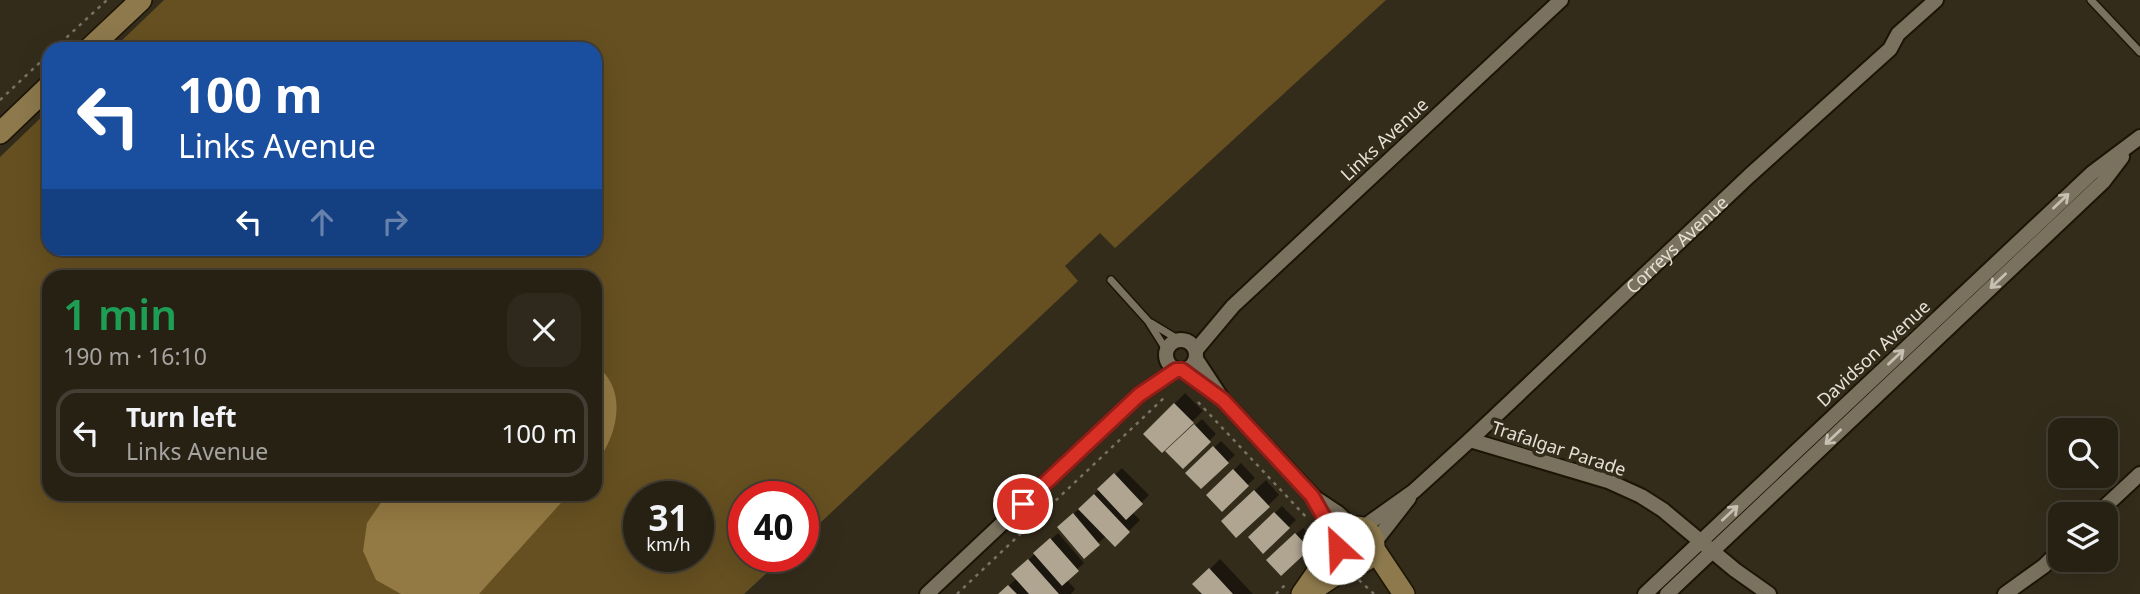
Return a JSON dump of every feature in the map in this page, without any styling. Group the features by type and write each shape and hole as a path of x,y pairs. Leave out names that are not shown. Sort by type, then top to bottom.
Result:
{"street":[{"path":"96,42 141,0"},
{"name":"Links Avenue","path":"1190,348 1561,0"},
{"name":"Correys Avenue","path":"1304,594 1749,176 1890,50 1898,34 1936,0"},
{"path":"0,132 42,93"},
{"name":"Davidson Avenue","path":"1645,594 2082,182 2136,141"},
{"name":"Davidson Avenue","path":"1667,594 2103,182 2136,141"},
{"path":"927,594 1173,362 1172,344 1190,348 1223,400"},
{"path":"1173,362 1191,367 1190,348"},
{"path":"1173,362 1223,400 1403,594"},
{"name":"Trafalgar Parade","path":"1470,440 1608,481 1642,496 1769,594"},
{"path":"2110,502 2140,474"},
{"path":"1312,496 1338,513 1356,545"},
{"path":"2005,594 2048,562"}],"lane":[{"path":"2091,0 2140,52"},
{"path":"1111,280 1148,321 1173,362"},
{"path":"1148,321 1190,348"}],"path":[{"path":"62,42 107,0"},
{"path":"0,100 42,61"},
{"path":"957,594 1170,393"},
{"path":"1199,403 1310,521"}],"shaded area":[{"path":"164,0 1386,0 1115,248 1100,233 1065,266 1078,281 819,524 819,481 728,481 728,572 768,572 744,594 0,594 0,157 42,117 42,256 602,256 602,42 120,42"},
{"path":"602,371 613,386 616,399 614,427 603,453"},
{"path":"382,501 563,501 479,594 401,594 376,580 363,551 367,523"}],"building":[{"path":"1174,403 1194,423 1162,453 1143,434"},
{"path":"1194,424 1211,442 1183,469 1165,451"},
{"path":"1213,446 1229,463 1201,489 1185,473"},
{"path":"1233,469 1249,486 1222,512 1206,495"},
{"path":"1114,473 1143,504 1126,520 1097,489"},
{"path":"1254,490 1270,507 1236,538 1221,521"},
{"path":"1094,494 1130,532 1115,547 1078,509"},
{"path":"1274,512 1290,528 1263,554 1248,537"},
{"path":"1073,513 1100,545 1084,559 1057,527"},
{"path":"1295,533 1310,549 1281,576 1266,560"},
{"path":"1050,538 1079,571 1062,586 1033,553"},
{"path":"1028,559 1059,594 1029,594 1011,574"},
{"path":"1209,568 1233,594 1202,594 1192,584"},
{"path":"1008,585 1017,594 998,594"}],"route":[{"path":"1023,504 1139,395 1176,370 1182,370 1223,400 1312,496 1338,542 1338,548"}]}
